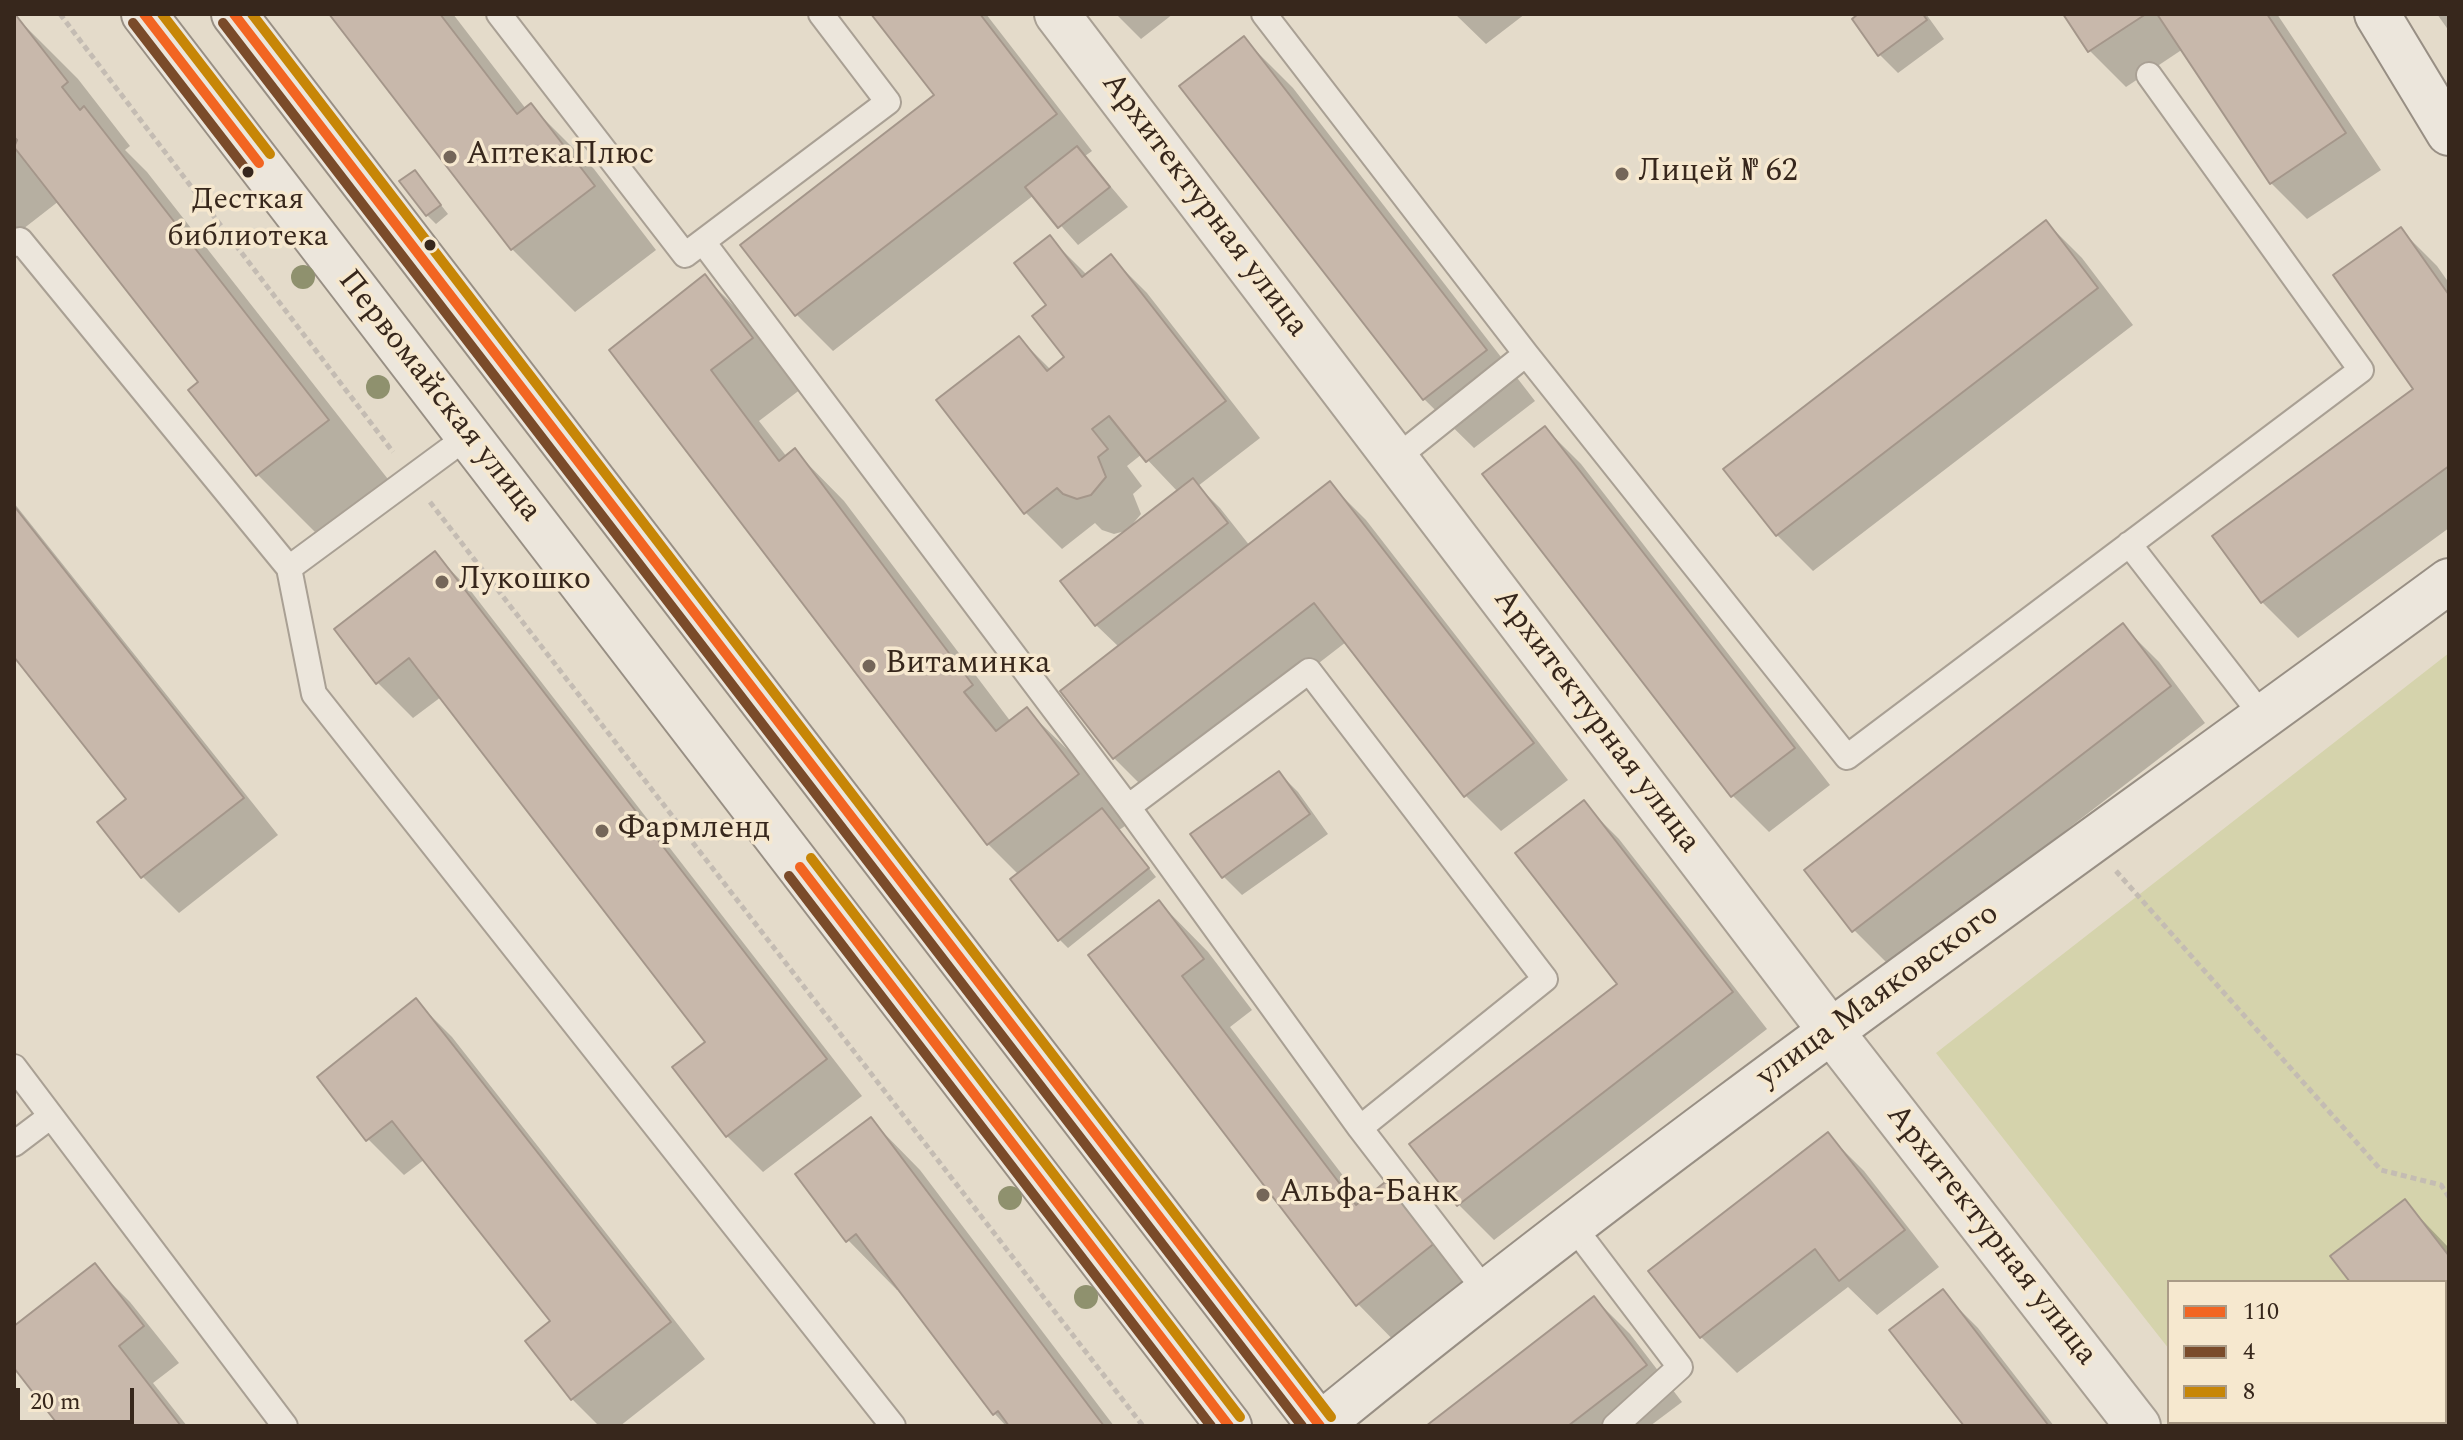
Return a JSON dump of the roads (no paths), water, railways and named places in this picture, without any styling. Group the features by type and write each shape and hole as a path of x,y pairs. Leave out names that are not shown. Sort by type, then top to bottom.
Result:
{"main road":[{"name":"Первомайская улица","path":"144,14 1229,1426"},
{"path":"234,14 1320,1426"},
{"name":"Архитектурная улица","path":"1057,14 1830,1030 2138,1426"},
{"path":"2377,14 2449,133"},
{"name":"улица Маяковского","path":"1320,1426 1573,1226 1830,1030 2449,581"}],"lane":[{"path":"499,14 685,255 888,102 821,14"},
{"path":"1264,14 1526,354 1847,757 2361,370 2149,75"},
{"path":"14,244 20,240 289,568 314,694 893,1426"},
{"path":"703,242 1128,807 1360,1128 1487,1293"},
{"path":"1395,459 1526,354"},
{"path":"289,568 468,436"},
{"path":"2129,544 2264,718"},
{"path":"1128,807 1309,671 1545,979 1360,1128"},
{"path":"14,1067 285,1426"},
{"path":"14,1144 51,1116"},
{"path":"1573,1226 1680,1367 1615,1426"}],"place":[{"name":"АптекаПлюс","path":"450,157"},
{"name":"Десткая библиотека","path":"248,172"},
{"name":"Лицей № 62","path":"1622,174"},
{"name":"Лукошко","path":"442,582"},
{"name":"Витаминка","path":"869,666"},
{"name":"Фармленд","path":"602,831"},
{"name":"Альфа-Банк","path":"1263,1195"}]}
